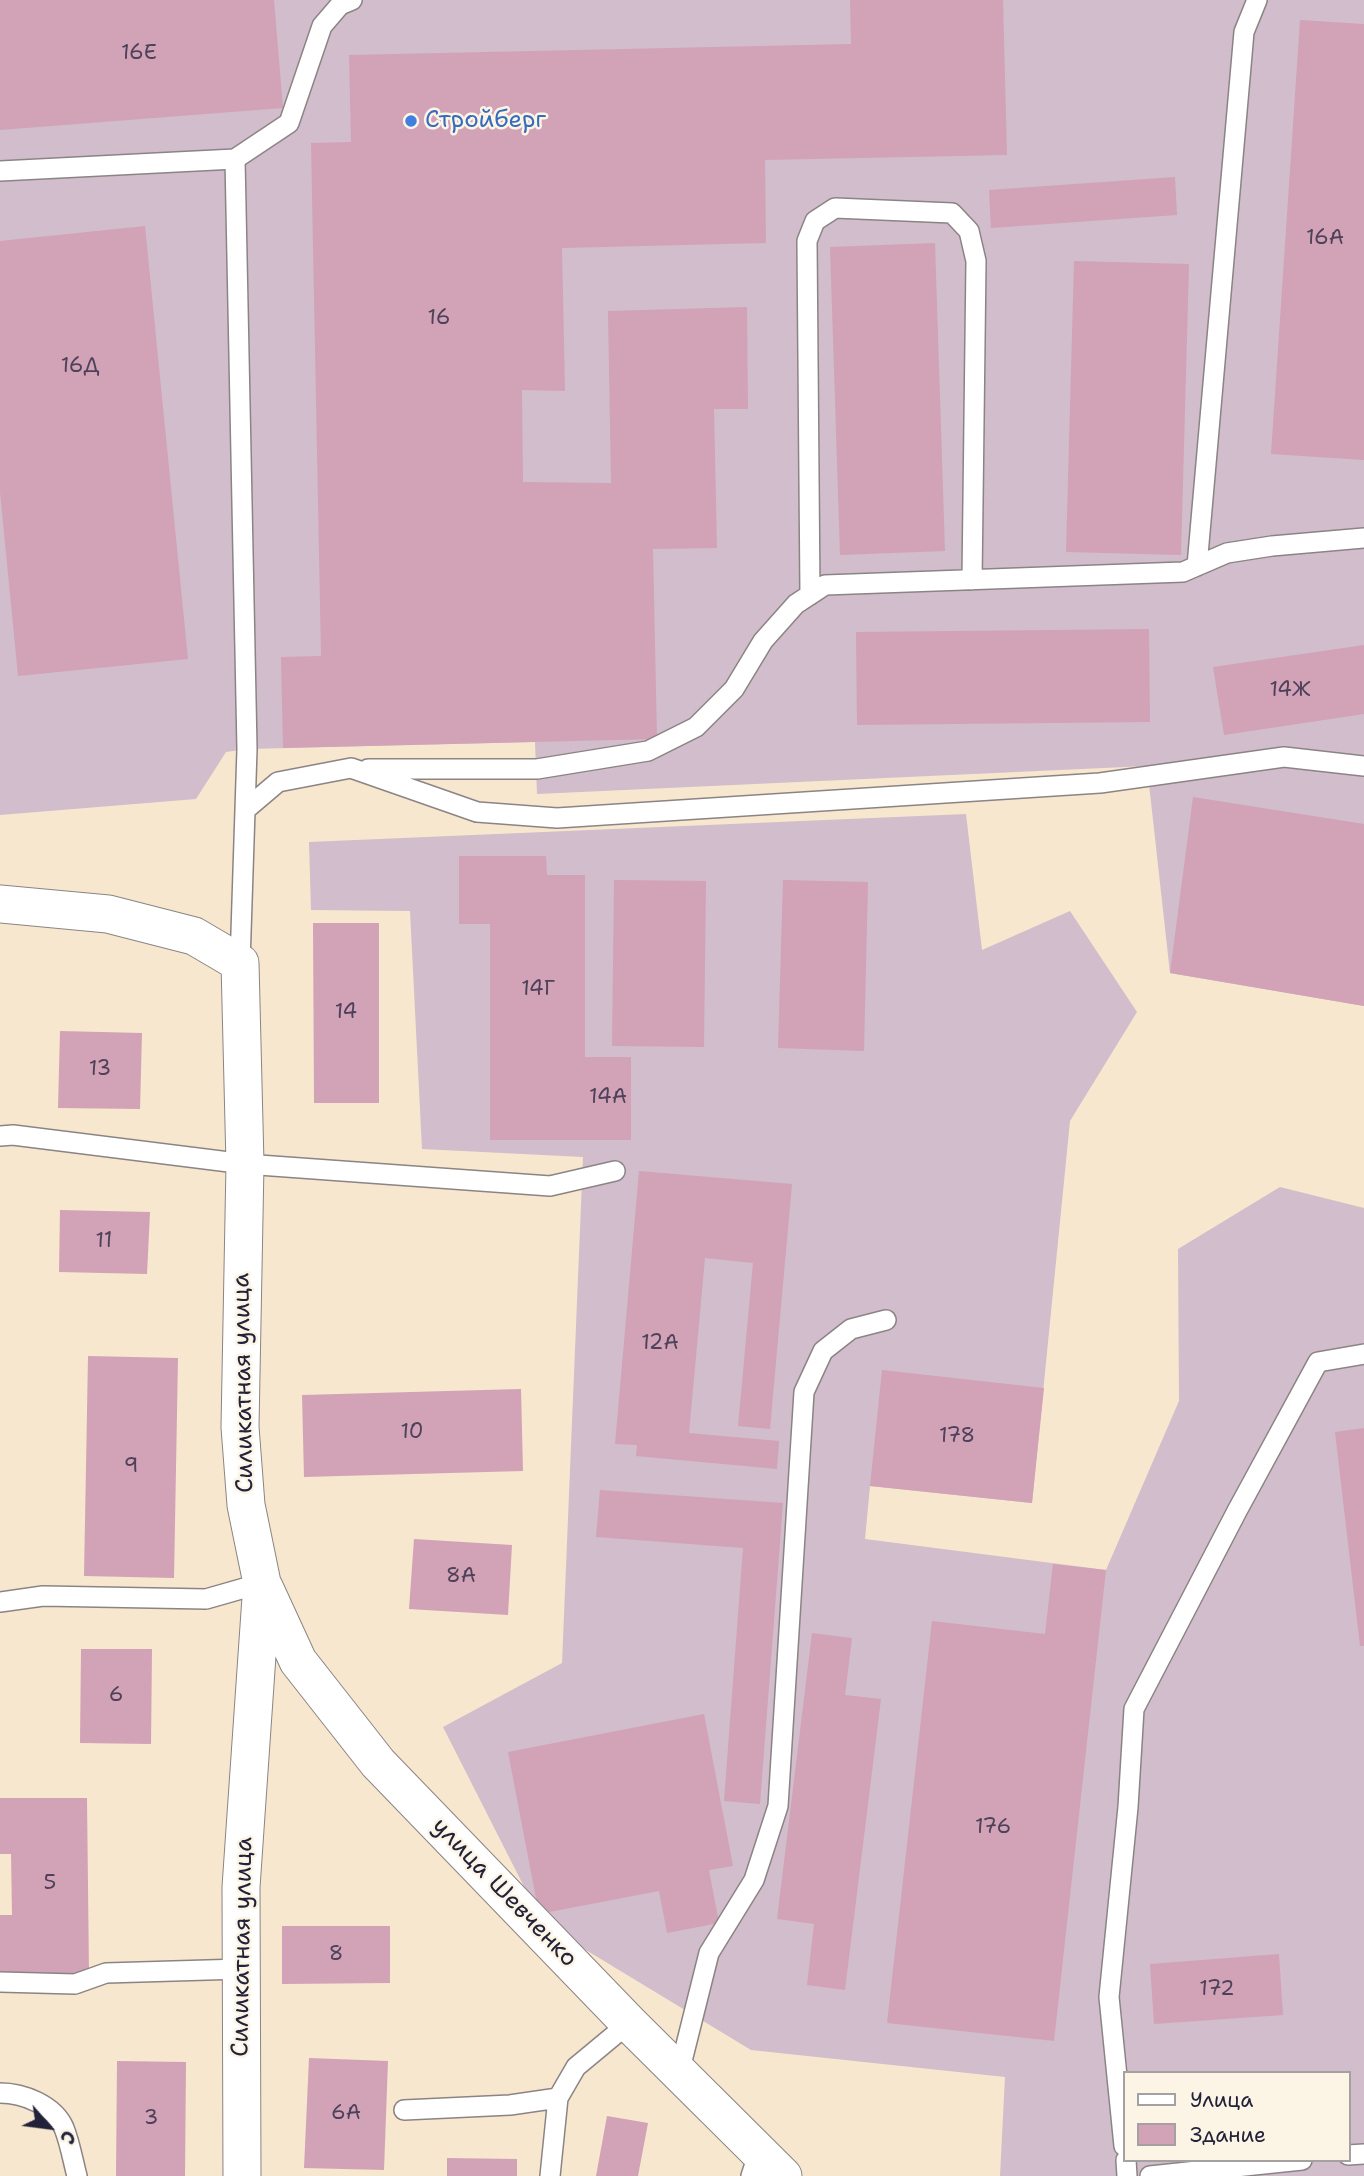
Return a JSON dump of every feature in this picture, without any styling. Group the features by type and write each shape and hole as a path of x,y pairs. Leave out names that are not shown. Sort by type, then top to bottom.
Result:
{"street":[{"path":"0,904 108,914 194,936 240,963"},
{"name":"Силикатная улица","path":"240,963 245,1164 240,1427 246,1505 262,1583 241,1887 242,2176"},
{"name":"улица Шевченко","path":"262,1583 298,1661 378,1763 679,2073 764,2168"}],"lane":[{"path":"0,171 235,159 289,123 322,26 340,5 352,0"},
{"path":"1197,566 1244,32 1257,0"},
{"path":"235,159 247,735 240,963"},
{"path":"810,595 807,241 815,221 835,208 952,213 969,230 976,261 972,580"},
{"path":"245,810 278,782 351,768 537,769 648,751 696,727 734,689 763,640 796,604 825,585 1183,572 1227,553 1364,537"},
{"path":"351,768 477,812 557,818 1100,783 1284,757 1364,766"},
{"path":"0,1136 13,1135 245,1164 550,1186 615,1171"},
{"path":"679,2073 709,1953 754,1880 778,1806 804,1392 823,1351 851,1329 886,1320"},
{"path":"1122,2125 1110,1997 1128,1807 1134,1709 1318,1362 1364,1354"},
{"path":"0,1602 43,1596 206,1599 262,1583"},
{"path":"0,1982 75,1984 106,1973 241,1969"},
{"path":"550,2176 558,2098 576,2067 629,2023"},
{"path":"0,2094 11,2093 46,2106 64,2126 77,2176"},
{"path":"404,2110 510,2105 558,2098"},
{"path":"1150,2176 1283,2162"}],"shaded area":[{"path":"0,0 1364,0 1364,1006 1170,973 1147,766 537,794 535,742 247,749 226,752 196,799 0,815"},
{"path":"966,814 982,950 1070,911 1137,1012 1070,1121 1032,1503 870,1486 865,1539 1106,1570 1179,1401 1178,1249 1280,1187 1364,1208 1364,2176 1000,2176 1005,2077 751,2050 543,1924 443,1727 562,1663 583,1157 422,1149 410,911 311,910 309,842"}],"building":[{"path":"0,0 274,0 283,108 0,130"},
{"path":"850,0 1003,0 1007,155 765,160 766,243 562,248 565,391 522,390 523,482 611,483 608,311 747,307 748,409 714,409 717,548 653,549 657,739 283,748 281,657 321,656 311,143 351,142 349,55 851,44"},
{"path":"1300,20 1364,24 1364,460 1271,454"},
{"path":"1175,177 1177,215 991,228 989,190"},
{"path":"145,226 188,659 18,676 0,492 0,241"},
{"path":"935,243 945,551 840,555 830,247"},
{"path":"1074,261 1189,264 1181,555 1066,552"},
{"path":"1149,629 1150,722 857,725 856,632"},
{"path":"1364,645 1364,714 1224,735 1213,667"},
{"path":"1193,797 1364,824 1364,1006 1170,973"},
{"path":"459,856 546,856 547,875 585,875 585,1057 631,1057 631,1140 490,1140 490,924 459,924"},
{"path":"614,880 706,881 704,1047 612,1046"},
{"path":"783,880 868,882 864,1051 778,1048"},
{"path":"313,923 379,923 379,1103 314,1103"},
{"path":"60,1031 142,1033 140,1109 58,1108"},
{"path":"639,1171 792,1184 770,1429 738,1426 753,1263 705,1258 689,1433 779,1441 777,1469 636,1456 637,1445 615,1444"},
{"path":"60,1210 150,1212 147,1274 59,1272"},
{"path":"88,1356 178,1358 174,1578 84,1576"},
{"path":"882,1370 1044,1388 1032,1503 870,1486"},
{"path":"521,1389 523,1471 304,1477 302,1395"},
{"path":"1364,1428 1364,1646 1360,1646 1335,1432"},
{"path":"600,1490 783,1503 760,1804 724,1801 743,1548 596,1537"},
{"path":"414,1539 512,1545 508,1615 409,1609"},
{"path":"1053,1564 1106,1570 1054,2041 887,2023 932,1621 1045,1634"},
{"path":"812,1633 852,1638 845,1695 881,1699 845,1990 807,1985 814,1924 777,1919"},
{"path":"81,1649 152,1649 151,1744 80,1743"},
{"path":"704,1714 733,1866 709,1870 719,1923 667,1933 659,1891 539,1914 508,1752"},
{"path":"0,1798 87,1798 89,1974 0,1975 0,1915 12,1915 11,1854 0,1854"},
{"path":"282,1926 390,1926 390,1983 282,1984"},
{"path":"1279,1954 1283,2015 1154,2024 1150,1964"},
{"path":"309,2058 388,2061 384,2170 304,2168"},
{"path":"117,2061 186,2062 185,2176 116,2176"},
{"path":"607,2116 648,2123 638,2176 596,2176"},
{"path":"447,2158 517,2159 517,2176 447,2176"}],"place":[{"name":"Стройберг","path":"411,121"}]}
